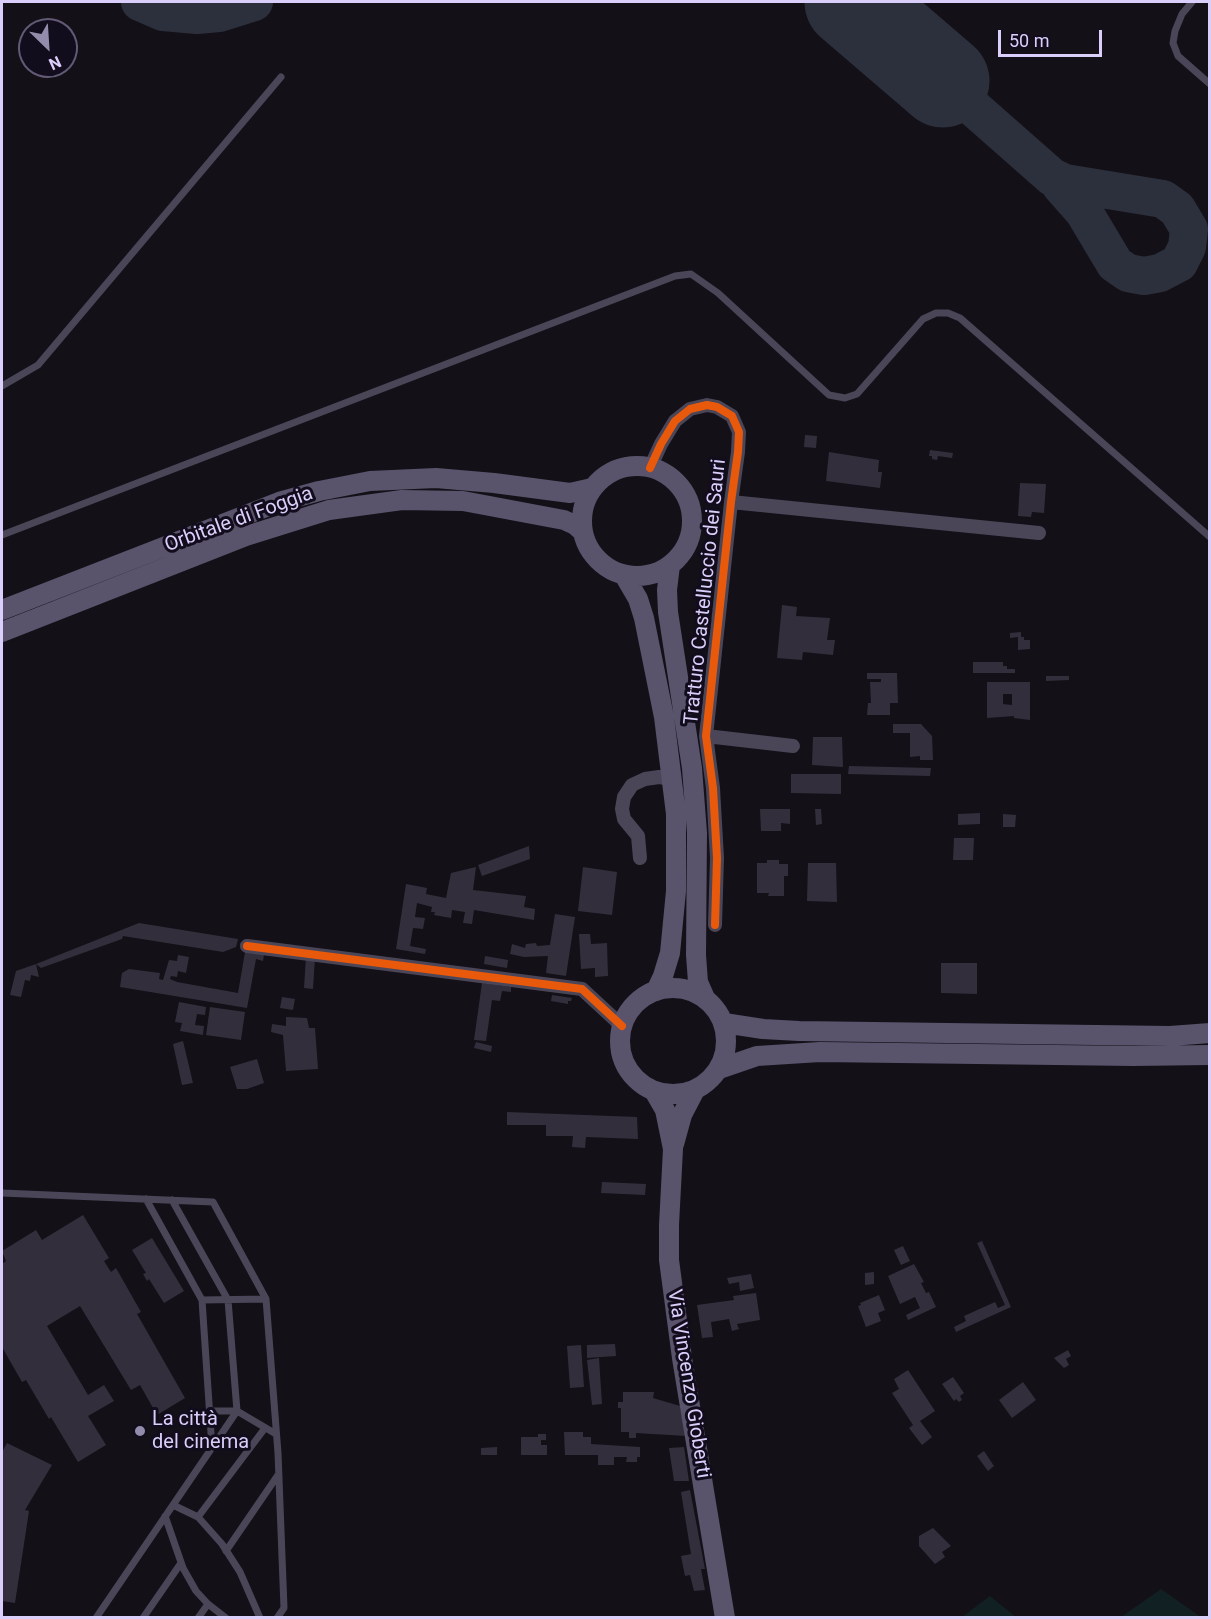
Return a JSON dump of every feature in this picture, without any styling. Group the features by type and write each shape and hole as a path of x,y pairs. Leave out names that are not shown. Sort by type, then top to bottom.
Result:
{"main road":[{"path":"634,466 650,468 667,474 680,486 688,501 692,519 690,536 682,552 670,565 657,572 642,575 624,574 612,570 589,548 583,532 582,517 585,502 592,488 604,477 618,469 634,466"},
{"name":"Orbitale di Foggia","path":"2,610 279,502 320,491 370,481 436,478 570,493 592,488"},
{"name":"Orbitale di Foggia","path":"2,632 246,536 329,510 402,500 464,501 564,520 583,532"},
{"path":"670,565 667,590 668,612 692,768 697,833 696,955 699,982 705,998"},
{"path":"624,574 638,598 644,618 664,717 676,813 676,891 670,953 656,990"},
{"path":"681,988 705,998 716,1009 724,1023 727,1039 725,1054 719,1069 708,1081 694,1090 681,1094 654,1091 634,1078 624,1063 620,1040 622,1026 634,1004 656,990 681,988"},
{"path":"724,1023 763,1029 799,1031 1170,1036 1209,1033"},
{"path":"719,1069 757,1056 820,1052 1209,1055"},
{"name":"Via Vincenzo Gioberti","path":"672,1149 680,1131 682,1115 694,1090"},
{"name":"Via Vincenzo Gioberti","path":"654,1091 665,1110 672,1149 669,1260 682,1358 725,1617"}],"street":[{"name":"Tratturo Castelluccio dei Sauri","path":"650,468 675,421 690,409 707,405 717,407 732,416 739,432 738,452 706,736 713,788 717,858 715,925"},
{"path":"731,502 1039,533"},
{"path":"706,736 793,746"},
{"path":"640,858 638,836 624,819 622,809 624,796 632,785 645,779 659,777 672,779"},
{"path":"248,946 582,989 622,1026"}],"lane":[{"path":"1192,2 1182,14 1173,43 1178,56 1209,84"},
{"path":"2,386 38,365 281,76"},
{"path":"2,535 664,280 690,274 718,293 829,395 845,398 857,394 923,320 936,313 948,313 960,318 1209,537"},
{"path":"2,1193 213,1202 266,1299 276,1434 284,1608 277,1617"},
{"path":"146,1199 202,1300 212,1448"},
{"path":"96,1617 237,1412 228,1299 172,1200"},
{"path":"202,1300 266,1299"},
{"path":"209,1411 237,1412 276,1434"},
{"path":"198,1518 265,1428"},
{"path":"226,1551 278,1475"},
{"path":"173,1505 198,1518 226,1551 240,1572 260,1617"},
{"path":"165,1516 181,1563 196,1591 208,1604 226,1617"},
{"path":"143,1617 181,1563"},
{"path":"198,1617 208,1604"}],"shaded area":[{"path":"1161,1589 1201,1617 1121,1617"},
{"path":"990,1596 1016,1617 962,1617"}],"building":[{"path":"805,435 817,436 816,448 804,447"},
{"path":"930,450 953,453 952,458 938,456 937,460 932,459 932,456 929,456"},
{"path":"829,452 879,460 878,472 882,472 880,488 826,481"},
{"path":"1020,483 1046,484 1044,513 1032,512 1031,517 1018,516"},
{"path":"782,605 797,607 796,616 830,618 827,640 835,640 833,655 803,652 802,660 777,658"},
{"path":"1021,632 1024,640 1030,640 1030,649 1018,650 1018,637 1010,638 1010,633"},
{"path":"973,662 1003,662 1003,666 1007,666 1007,669 1015,669 1015,673 973,673"},
{"path":"867,673 897,673 898,703 890,703 890,715 867,715 868,703 871,703 870,682 881,682 881,679 867,679"},
{"path":"1046,676 1069,676 1069,680 1046,681"},
{"path":"987,682 1030,682 1030,720 1014,718 1014,716 987,718","holes":["1003,694 1012,694 1012,705 1003,704"]},
{"path":"893,724 921,724 932,736 933,760 920,760 920,756 910,757 910,733 893,733"},
{"path":"813,737 842,737 843,767 812,765"},
{"path":"849,766 931,768 930,776 848,774"},
{"path":"791,774 841,774 841,794 791,793"},
{"path":"760,809 790,809 790,824 781,823 781,831 761,831"},
{"path":"815,809 821,809 822,824 816,825"},
{"path":"980,813 980,824 958,825 958,814"},
{"path":"1003,814 1016,815 1015,827 1003,827"},
{"path":"954,838 974,838 973,860 953,860"},
{"path":"529,846 530,859 482,876 478,865"},
{"path":"767,860 779,860 779,864 788,864 788,876 784,876 784,896 757,893 757,863 767,863"},
{"path":"808,863 836,863 837,902 807,901"},
{"path":"476,867 473,890 526,896 524,907 535,909 534,920 474,910 472,924 463,923 465,912 452,910 451,918 434,915 435,912 431,912 432,907 417,903 415,917 425,918 423,929 413,928 410,946 426,949 425,954 396,949 406,884 427,888 426,894 446,898 451,873"},
{"path":"583,867 617,872 612,915 578,911"},
{"path":"555,914 575,917 566,976 546,973 548,956 524,957 510,954 512,944 525,948 526,944 550,945"},
{"path":"139,923 238,939 236,947 223,952 123,936 122,939 41,968 36,964"},
{"path":"579,934 590,934 591,944 607,943 608,976 595,977 595,968 581,969"},
{"path":"257,951 272,952 271,956 264,955 263,961 256,959 247,1008 120,987 122,973 129,969 160,973 159,979 163,980 169,960 177,961 178,955 189,957 186,973 178,971 177,977 171,976 170,979 238,993 245,952 256,954"},
{"path":"485,956 508,960 507,968 484,964"},
{"path":"306,957 315,958 313,989 304,988"},
{"path":"941,963 977,963 977,994 941,993"},
{"path":"36,964 39,977 31,975 30,981 25,980 21,997 10,995 16,971"},
{"path":"482,983 511,987 511,992 502,991 500,1001 492,1000 486,1041 474,1040"},
{"path":"552,995 572,998 568,1004 551,1001"},
{"path":"282,997 295,999 293,1010 280,1008"},
{"path":"179,1002 206,1007 205,1015 197,1014 195,1025 204,1026 203,1035 180,1031 182,1023 175,1022"},
{"path":"210,1007 245,1012 241,1040 206,1035"},
{"path":"286,1017 307,1018 309,1028 315,1028 318,1069 286,1071 283,1035 271,1032 272,1024 286,1026"},
{"path":"183,1041 193,1083 182,1085 173,1044"},
{"path":"476,1042 492,1046 491,1052 474,1048"},
{"path":"257,1059 264,1083 247,1089 237,1089 230,1067"},
{"path":"507,1112 637,1117 638,1139 586,1137 585,1148 572,1147 573,1136 546,1136 546,1125 507,1125"},
{"path":"602,1182 646,1184 645,1195 601,1193"},
{"path":"83,1215 109,1258 104,1261 111,1272 116,1268 141,1312 137,1314 185,1398 157,1415 140,1385 131,1390 80,1306 47,1326 88,1395 104,1385 114,1401 88,1416 106,1445 78,1462 26,1380 22,1382 2,1347 2,1264 6,1261 2,1251 36,1230 42,1240"},
{"path":"152,1238 184,1291 164,1303 149,1279 147,1281 143,1274 146,1273 132,1250"},
{"path":"982,1241 1011,1307 956,1332 954,1327 966,1321 964,1316 995,1302 998,1308 1005,1305 977,1243"},
{"path":"903,1246 910,1261 901,1265 894,1250"},
{"path":"914,1264 924,1282 921,1283 926,1293 929,1292 936,1307 908,1320 906,1315 920,1308 915,1297 900,1304 888,1276"},
{"path":"874,1272 874,1284 865,1285 865,1273"},
{"path":"751,1274 754,1288 740,1291 739,1282 729,1284 727,1278"},
{"path":"756,1293 760,1320 737,1324 739,1329 732,1331 729,1319 711,1322 713,1337 702,1338 697,1305 734,1300 733,1296"},
{"path":"879,1295 885,1310 878,1313 881,1321 866,1327 858,1306"},
{"path":"615,1344 616,1356 587,1358 587,1345"},
{"path":"581,1345 584,1387 570,1388 567,1346"},
{"path":"1068,1350 1071,1356 1066,1359 1069,1365 1064,1368 1054,1358"},
{"path":"599,1358 602,1404 592,1405 587,1360"},
{"path":"908,1370 935,1411 920,1421 932,1437 922,1445 909,1428 913,1425 892,1393 899,1389 894,1379"},
{"path":"953,1377 964,1393 960,1396 962,1400 959,1402 956,1399 954,1401 942,1384"},
{"path":"1023,1382 1036,1400 1012,1418 999,1400"},
{"path":"623,1392 654,1392 653,1398 680,1406 686,1436 636,1433 636,1438 629,1438 629,1432 621,1432 621,1408 618,1408 618,1402 623,1402"},
{"path":"564,1432 583,1432 583,1437 591,1437 591,1444 640,1447 640,1457 637,1457 637,1462 626,1462 627,1457 614,1457 614,1465 598,1465 598,1455 565,1455"},
{"path":"538,1434 546,1434 546,1440 541,1440 541,1445 547,1445 547,1455 521,1455 521,1437 538,1437"},
{"path":"7,1443 52,1465 25,1510 29,1511 15,1603 2,1601 2,1452"},
{"path":"497,1447 497,1455 481,1455 481,1448"},
{"path":"684,1447 689,1481 674,1481 669,1448"},
{"path":"984,1451 994,1466 988,1471 977,1456"},
{"path":"690,1490 705,1569 701,1569 705,1590 694,1591 690,1575 685,1576 681,1556 691,1554 681,1492"},
{"path":"933,1528 951,1546 942,1552 945,1557 935,1564 919,1546 919,1536"}],"taxiway":[{"path":"140,2 163,12 197,15 219,13 254,2"},
{"path":"943,81 1052,177 1065,183 1163,199 1177,209 1189,229 1187,247 1179,263 1160,273 1144,276 1128,273 1115,264 1084,212 1061,186"}],"runway":[{"path":"851,2 943,81"}],"cycle path":[{"path":"650,468 675,421 690,409 707,405 717,407 732,416 739,432 738,452 706,736 713,788 717,858 715,925"},
{"path":"247,946 582,989 622,1026"}],"place":[{"name":"La città del cinema","path":"140,1431"}]}
